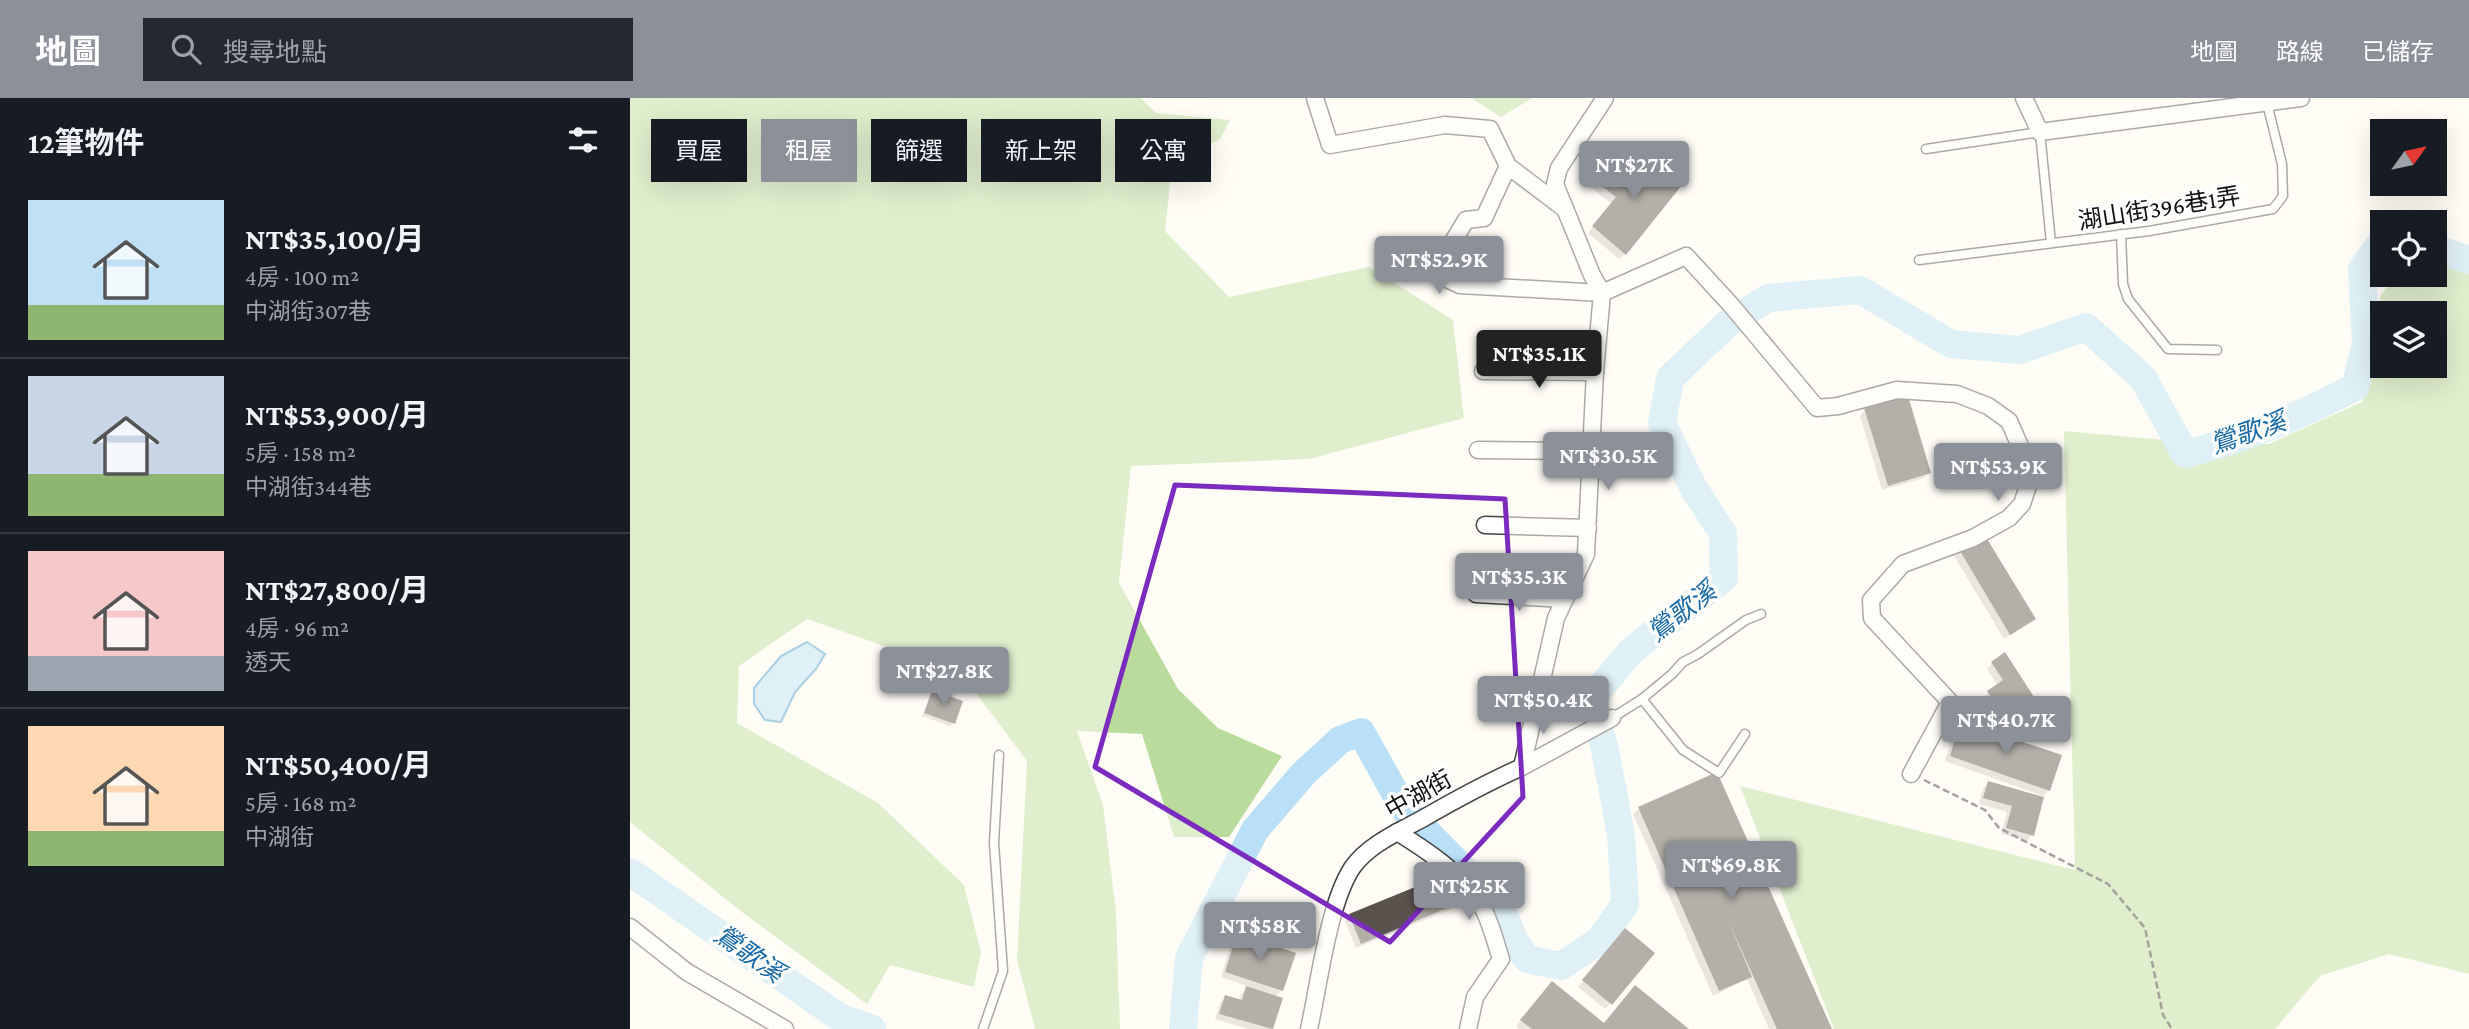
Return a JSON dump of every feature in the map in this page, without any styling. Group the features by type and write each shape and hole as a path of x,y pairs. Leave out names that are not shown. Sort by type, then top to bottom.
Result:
{"street":[{"path":"1315,98 1330,145 1445,124 1490,129 1508,166 1565,209"},
{"path":"1522,767 1556,618 1586,554 1595,372 1602,293 1555,184 1559,168 1605,98"},
{"path":"2024,98 2040,132 2301,98"},
{"path":"1508,166 1484,218 1466,220 1454,240 1449,280 1460,285 1602,293 1686,256 1817,408 1896,390 1945,391 1988,406 2009,421 2023,453 2028,486 2022,504 2010,518 1973,538 1903,564 1871,600 1872,618 1950,702 1911,774"},
{"path":"1483,371 1595,372"},
{"path":"1478,450 1591,452"},
{"path":"1485,525 1588,528"},
{"path":"1476,594 1516,594 1565,599"},
{"name":"中湖街","path":"1309,1029 1336,905 1352,868 1369,850 1482,785 1579,738 1612,718"},
{"path":"1402,829 1457,875 1480,903 1502,959 1475,997 1468,1029"},
{"path":"630,927 687,972 785,1029"}],"lane":[{"name":"湖山街396巷1弄","path":"1919,260 2121,234 2273,209 2283,196 2282,164 2267,103"},
{"path":"1926,149 2040,132 2051,243"},
{"path":"2121,234 2123,284 2127,299 2168,349 2217,350"},
{"path":"1612,718 1642,699 1683,662 1746,620 1761,614"},
{"path":"1642,699 1683,750 1719,773 1745,734"},
{"path":"983,1029 1003,971 994,843 999,755"}],"path":[{"path":"1911,774 1985,810 1999,828 2108,884 2145,928 2163,1015 2172,1029"}],"highlighted area":[{"path":"1175,485 1505,499 1523,797 1390,942 1095,767"}],"green space":[{"path":"630,98 1141,98 1156,113 1230,120 1220,139 1211,144 1211,119 1115,119 1115,182 1170,182 1165,231 1229,297 1369,267 1453,320 1464,418 1309,459 1131,466 1119,583 1178,689 1218,728 1282,756 1229,837 1174,837 1142,734 1077,731 1103,805 1116,912 1120,1029 1035,1029 1017,960 1027,761 961,673 807,619 739,666 737,723 878,803 964,885 981,952 974,987 890,965 867,1004 738,909 630,822"},
{"path":"1471,98 1532,98 1501,117"},
{"path":"2447,264 2469,274 2469,974 2389,954 2320,976 2275,1029 1834,1029 1740,786 2075,870 2064,431 2221,445 2269,444 2362,402 2371,378 2447,378 2447,301 2380,301 2380,296 2387,287 2447,287"}],"water":[{"path":"807,642 825,654 816,669 795,692 781,722 765,720 754,704 754,688 781,656"}],"building":[{"path":"1648,158 1682,185 1626,255 1592,226 1616,197 1590,177"},
{"path":"1908,396 1931,473 1888,486 1864,408"},
{"path":"1981,529 2036,619 2010,635 1956,544"},
{"path":"2005,652 2047,717 2017,737 1987,691 2003,680 1991,662"},
{"path":"932,690 963,701 955,724 924,713"},
{"path":"1960,721 2062,755 2050,791 1950,756"},
{"path":"1717,772 1832,1029 1777,1029 1728,920 1752,977 1719,991 1638,807"},
{"path":"1988,781 2044,797 2034,836 2006,828 2012,806 1983,798"},
{"path":"1447,874 1459,903 1361,944 1349,914"},
{"path":"1625,928 1655,953 1612,1005 1582,980"},
{"path":"1237,933 1296,953 1283,991 1225,972"},
{"path":"1552,981 1604,1023 1635,985 1689,1029 1532,1029 1520,1020"},
{"path":"1246,986 1283,998 1273,1029 1219,1014 1225,995 1242,1000"}],"waterway":[{"name":"鶯歌溪","path":"2447,252 2469,260"},
{"name":"鶯歌溪","path":"1183,1029 1189,958 1255,830 1304,773 1340,740 1361,732 1404,809 1502,908 1513,938 1527,959 1561,966 1599,941 1625,904 1621,835 1605,750 1591,699 1631,651 1724,578 1723,533 1694,489 1662,423 1670,378 1727,324 1768,298 1860,290 1951,344 2020,350 2086,327 2143,378 2185,454 2272,426 2355,387 2366,345 2362,269 2370,258"},
{"name":"鶯歌溪","path":"630,872 839,1017 872,1029"}]}
